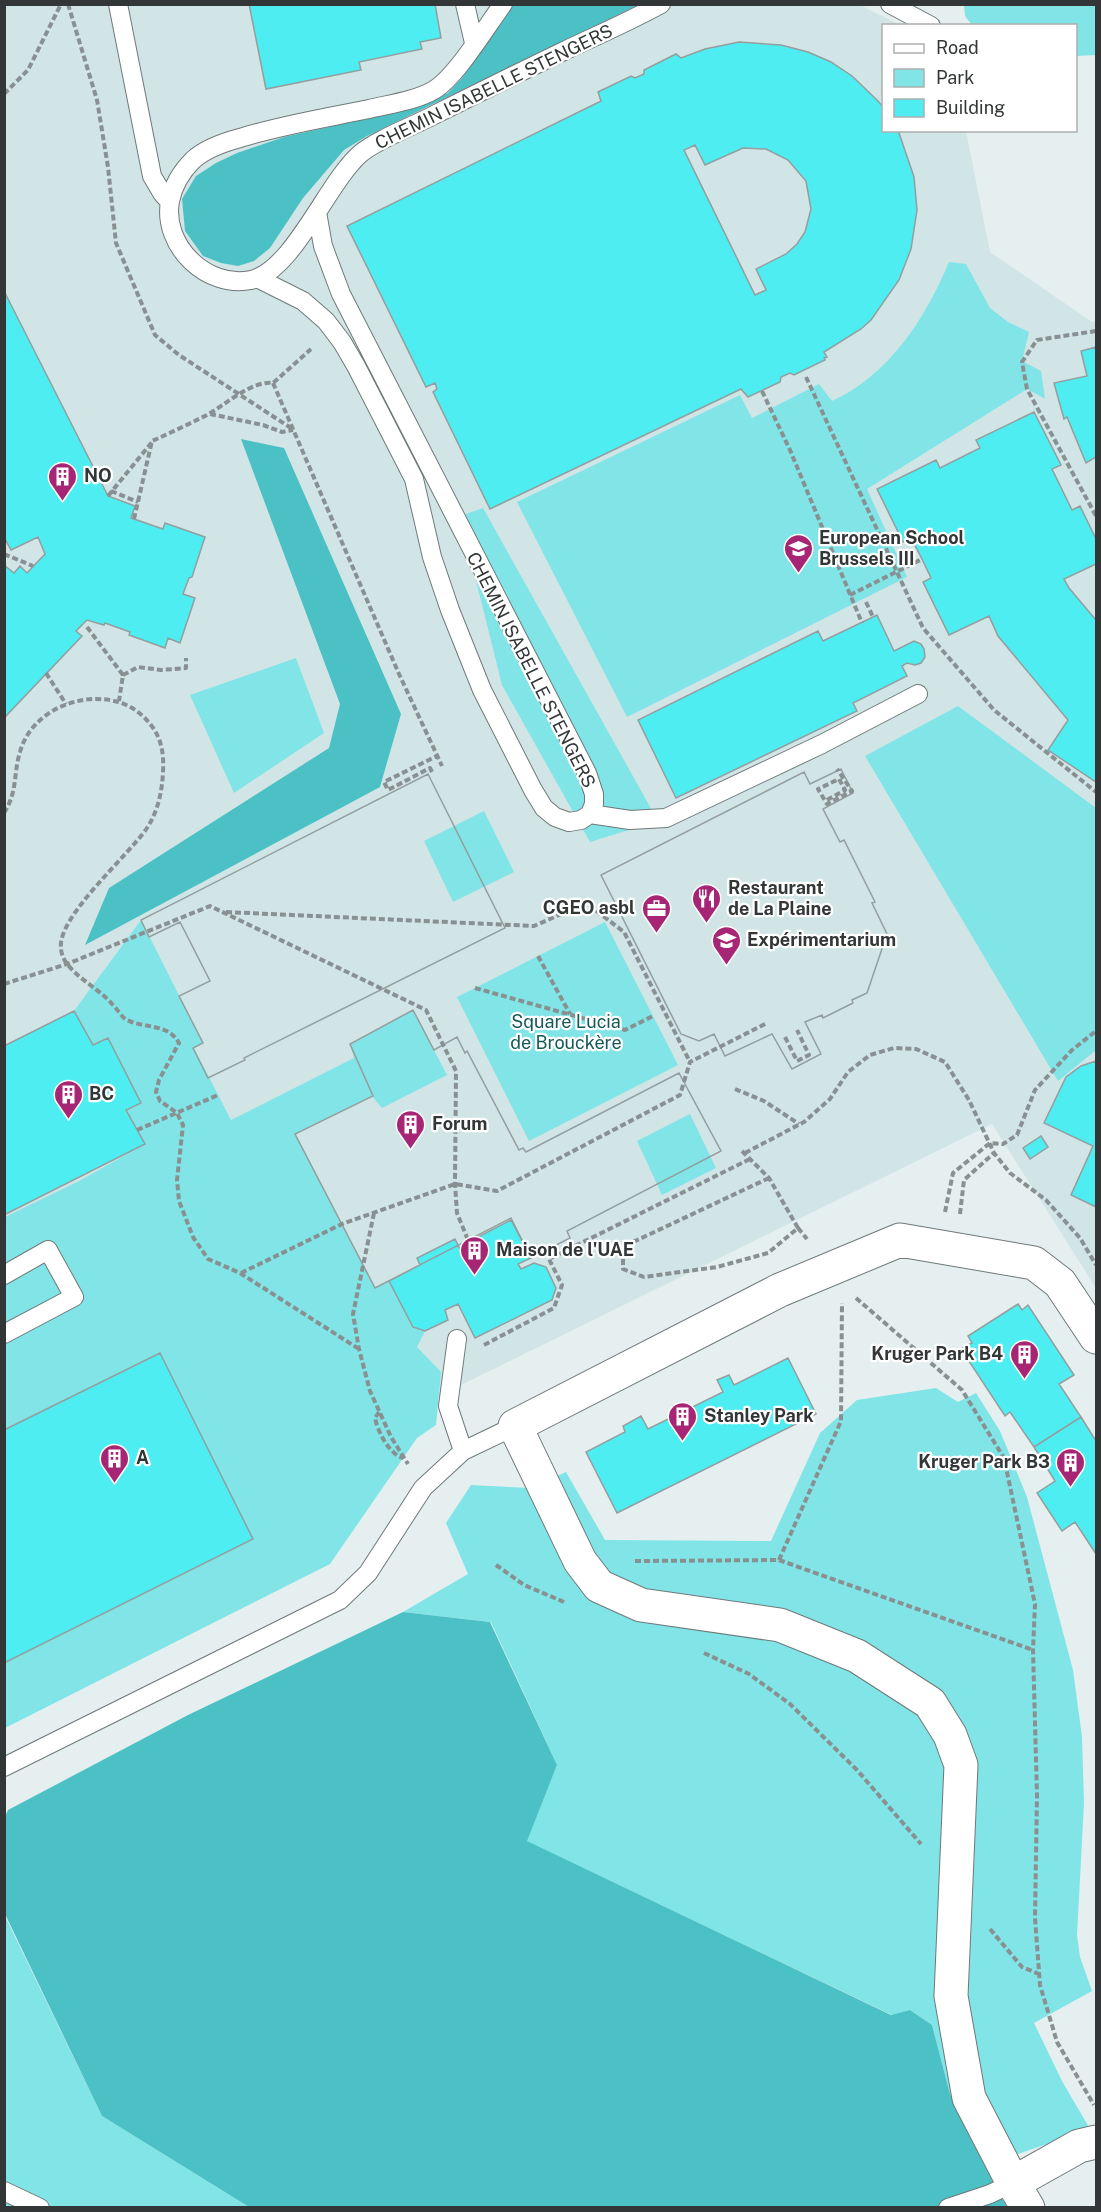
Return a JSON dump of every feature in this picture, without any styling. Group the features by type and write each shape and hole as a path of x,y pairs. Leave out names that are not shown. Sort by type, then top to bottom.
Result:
{"street":[{"path":"1096,1337 1060,1283 1034,1263 900,1240 836,1277 780,1290 515,1426 580,1561 599,1586 641,1605 780,1625 856,1656 930,1703 950,1735 961,1765 951,1996 969,2097 1021,2195 1079,2146 1096,2142"}],"lane":[{"path":"118,4 152,176 170,202"},
{"path":"465,4 474,43"},
{"name":"CHEMIN ISABELLE STENGERS","path":"503,4 448,79 435,89 419,97 252,134 229,141 194,159 182,172 170,202 169,219 183,254 194,265 206,272 228,279 257,278 276,265 297,241 339,178 360,153 661,4"},
{"path":"890,4 927,24"},
{"name":"CHEMIN ISABELLE STENGERS","path":"257,278 303,301 326,321 342,342 414,479 432,557 450,610 482,690 544,808 555,817 569,822 581,820 590,814 594,804 594,794 587,773 341,294 323,246 317,213"},
{"path":"590,814 630,820 666,818 822,744 918,694"},
{"path":"4,1275 48,1250 74,1297 4,1334"},
{"path":"457,1339 448,1406 463,1451"},
{"path":"4,1767 340,1600 368,1574 423,1488 463,1451 515,1426"},
{"path":"4,2191 40,2208"},
{"path":"948,2208 990,2194 1021,2195"}],"path":[{"path":"4,94 28,69 60,4"},
{"path":"1096,331 1036,340 1022,362 1027,389 1096,516"},
{"path":"108,495 152,441 209,414 222,404 256,386 265,382 273,383 314,346"},
{"path":"806,377 923,628 994,710 1096,792"},
{"path":"273,383 399,674 442,766"},
{"path":"762,391 790,450 862,623"},
{"path":"209,414 263,425 282,432 294,430"},
{"path":"134,519 152,441"},
{"path":"111,491 138,502"},
{"path":"4,554 33,566"},
{"path":"850,595 922,559"},
{"path":"866,602 873,617"},
{"path":"87,627 123,675 119,701"},
{"path":"123,675 138,667 161,670 186,668 186,658"},
{"path":"46,673 66,704"},
{"path":"4,813 14,794 20,753 26,737 40,720 53,710 80,700 119,701 137,711 152,726 163,749 162,785 157,808 146,829 83,903 60,939 61,950 67,964 111,1002 126,1020 164,1029 175,1035 179,1043 159,1080 156,1092 160,1101 177,1113 183,1125 177,1180 179,1201 193,1237 208,1259 240,1273 359,1349"},
{"path":"432,772 430,768 388,790 384,782 437,756"},
{"path":"826,800 845,790 839,779 818,789 826,804 852,791 838,771"},
{"path":"222,912 534,926 586,903 624,932 690,1062 680,1095 497,1191 455,1184 342,1224 240,1273"},
{"path":"4,984 67,964 210,906 426,1011 456,1071 457,1213 470,1245"},
{"path":"538,956 570,1015"},
{"path":"475,988 625,1030 653,1016"},
{"path":"690,1062 766,1023"},
{"path":"785,1037 797,1061 809,1055 797,1030"},
{"path":"947,1249 952,1173 990,1143 1003,1144 1017,1135 1035,1090 1072,1050 1096,1031"},
{"path":"1096,1265 1080,1238 1053,1208 1010,1173 994,1153 964,1091 945,1062 916,1049 894,1048 870,1055 848,1072 830,1099 800,1125 744,1152 769,1178 798,1228 836,1277 962,1390 1004,1458 1035,1604 1033,1650 1037,1795 1035,1918 1040,1985 1056,2042 1096,2110"},
{"path":"735,1089 764,1101 800,1125"},
{"path":"137,1130 218,1095"},
{"path":"947,1249 964,1180 994,1153"},
{"path":"455,1361 554,1308 562,1285 549,1259 752,1158"},
{"path":"769,1178 631,1243 623,1255 623,1269 644,1277 717,1267 768,1253 798,1228"},
{"path":"374,1213 353,1314 370,1391 400,1452"},
{"path":"779,1560 842,1421 836,1277"},
{"path":"379,1412 375,1418 376,1424 395,1455 404,1458"},
{"path":"580,1561 779,1560 1033,1650"},
{"path":"701,1652 750,1674 790,1704 857,1770 1022,1967 1039,1974"}],"shaded area":[{"path":"858,4 898,24 882,24 882,132 966,132 990,252 1092,322 1096,321 1096,1288 992,1124 284,1472 5,1727 5,5"},
{"path":"513,5 638,5 367,136 344,150 303,198 270,248 254,261 238,266 203,256 185,231 182,199 196,176 237,153 284,137 419,107 448,93 462,78"},
{"path":"241,439 284,448 401,714 380,787 85,945 109,888 329,748 340,704"},
{"path":"403,1612 490,1622 557,1765 527,1841 891,2015 910,2010 932,2025 950,2094 1007,2207 249,2207 102,2116 5,1914 4,1819 8,1810 188,1715"}],"green space":[{"path":"964,5 1096,5 1096,55 1077,56 1077,24 971,24 965,16"},
{"path":"949,262 966,264 990,308 1008,322 1029,332 1022,361 1041,371 1045,399 1027,389 867,489 907,577 627,717 517,502 740,395 752,418 819,384 832,401 852,390 888,361 903,343 929,304"},
{"path":"483,508 658,821 590,842 502,685 460,516"},
{"path":"296,658 324,733 234,793 190,695"},
{"path":"958,706 1096,808 1096,1050 1058,1081 865,756"},
{"path":"484,811 514,872 453,902 424,841"},
{"path":"141,920 203,1043 194,1048 231,1120 354,1058 350,1044 413,1010 447,1075 382,1108 372,1096 295,1134 375,1288 389,1281 413,1327 425,1331 417,1347 441,1372 436,1425 417,1438 330,1564 5,1728 5,1217 79,1181 145,1144 126,1110 140,1102 108,1038 93,1045 74,1011"},
{"name":"Square Lucia de Brouckère","path":"605,922 678,1065 529,1141 457,997"},
{"path":"690,1114 716,1168 662,1195 637,1141"},
{"path":"936,1388 958,1402 976,1393 1000,1431 1027,1497 1073,1670 1082,1737 1084,1803 1077,1935 1080,1957 1092,1991 1034,2023 1062,2081 1090,2129 1018,2154 982,2161 950,2094 932,2025 910,2010 892,2015 526,1841 557,1765 491,1622 403,1612 468,1574 446,1523 471,1485 530,1488 566,1472 605,1540 771,1541 820,1433 857,1400"},
{"path":"4,1914 102,2116 249,2207 5,2207"}],"building":[{"path":"249,4 435,4 441,38 420,42 422,49 359,62 361,70 266,89"},
{"path":"739,42 781,45 808,52 831,62 852,76 877,100 882,106 882,132 899,132 914,177 917,210 911,249 899,280 871,320 861,329 824,352 827,357 824,358 825,360 794,375 790,373 781,377 780,382 748,397 741,389 490,509 433,392 437,389 435,383 426,387 347,226 601,101 598,92 631,76 635,78 644,74 644,70 676,54 681,58 705,49","holes":["695,145 705,165 743,148 766,149 788,160 806,181 811,209 805,232 797,244 786,254 756,269 766,290 755,295 684,150"]},
{"name":"NO","path":"4,291 108,496 135,506 131,518 163,529 165,523 205,537 192,577 189,578 183,594 195,598 180,643 168,638 165,648 129,635 130,632 105,623 104,625 87,620 76,631 82,636 4,718 4,565 14,573 20,566 27,573 45,554 38,537 11,550 4,537"},
{"path":"1096,347 1096,457 1086,463 1067,417 1064,419 1054,383 1087,376 1081,351"},
{"path":"1034,412 1061,465 1052,469 1072,510 1080,506 1096,539 1096,564 1064,579 1096,620 1096,782 1048,750 1068,720 998,636 989,616 949,635 923,582 931,578 922,559 911,538 903,542 877,489 936,460 940,468 980,448 976,440"},
{"path":"877,615 894,651 914,641 921,644 924,649 925,657 921,663 915,665 907,663 902,666 907,676 853,703 857,711 676,798 638,720 818,631 823,641"},
{"path":"841,769 853,793 823,809 840,842 844,840 875,902 872,903 887,934 867,993 823,1018 822,1015 805,1022 821,1054 792,1069 772,1034 725,1056 714,1034 699,1041 681,1034 601,875 804,772 810,784"},
{"path":"841,769 853,793 823,809 840,842 844,840 875,902 872,903 887,934 867,993 823,1018 822,1015 805,1022 821,1054 792,1069 772,1034 725,1056 714,1034 699,1041 681,1034 601,875 804,772 810,784"},
{"path":"428,774 505,928 208,1078 193,1048 203,1043 179,996 210,981 180,922 149,937 141,920"},
{"path":"428,774 505,928 208,1078 193,1048 203,1043 179,996 210,981 180,922 149,937 141,920"},
{"name":"Forum","path":"413,1010 434,1050 457,1037 465,1053 467,1051 519,1150 523,1148 526,1152 679,1073 721,1151 567,1231 570,1238 531,1258 511,1218 375,1288 295,1134 373,1096 350,1044"},
{"name":"Forum","path":"413,1010 434,1050 457,1037 465,1053 467,1051 519,1150 523,1148 526,1152 679,1073 721,1151 567,1231 570,1238 531,1258 511,1218 375,1288 295,1134 373,1096 350,1044"},
{"name":"BC","path":"74,1011 93,1045 108,1038 141,1103 126,1110 145,1144 4,1215 4,1046"},
{"path":"1096,1061 1096,1207 1071,1195 1093,1146 1044,1123 1066,1077 1081,1066"},
{"path":"1041,1136 1048,1147 1030,1159 1023,1148"},
{"name":"Maison de l'UAE","path":"511,1220 531,1258 518,1264 521,1269 534,1263 546,1267 556,1288 552,1300 475,1338 458,1304 445,1310 448,1320 425,1331 413,1327 389,1281 420,1265 417,1258 455,1239 460,1249"},
{"name":"Kruger Park B4","path":"1018,1304 1022,1310 1028,1305 1074,1375 1059,1384 1081,1417 1034,1447 1010,1412 1005,1416 961,1349 972,1343 968,1336"},
{"name":"A","path":"160,1353 253,1539 4,1663 4,1430"},
{"name":"Stanley Park","path":"788,1358 816,1414 617,1513 586,1452 625,1432 623,1426 641,1416 648,1429 723,1392 717,1380 729,1375 734,1385"},
{"name":"Kruger Park B3","path":"1081,1417 1096,1441 1096,1554 1075,1522 1062,1531 1037,1493 1055,1481 1034,1447"}],"place":[{"name":"NO","path":"63,502"},
{"name":"European School Brussels III","path":"798,574"},
{"name":"Restaurant de La Plaine","path":"707,924"},
{"name":"CGEO asbl","path":"656,934"},
{"name":"Expérimentarium","path":"726,966"},
{"name":"BC","path":"68,1120"},
{"name":"Forum","path":"411,1150"},
{"name":"Maison de l'UAE","path":"475,1276"},
{"name":"Kruger Park B4","path":"1024,1380"},
{"name":"Stanley Park","path":"683,1442"},
{"name":"A","path":"115,1484"},
{"name":"Kruger Park B3","path":"1071,1488"}]}
